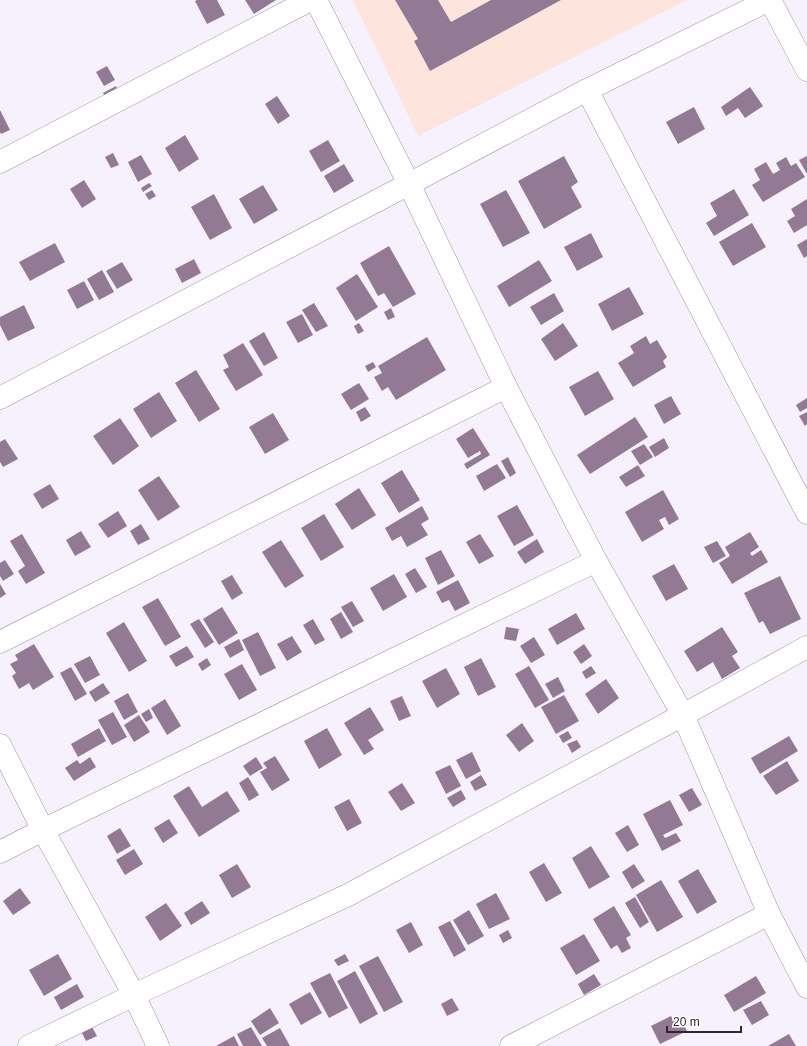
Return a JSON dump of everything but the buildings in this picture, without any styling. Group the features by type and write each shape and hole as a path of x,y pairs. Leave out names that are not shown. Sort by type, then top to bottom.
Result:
{"street":[{"path":"0,162 310,0"},
{"path":"316,0 409,184 506,387 596,561 683,715 769,914 807,987"},
{"path":"0,398 587,90 770,0 807,70"},
{"path":"587,90 807,513"},
{"path":"0,642 506,387"},
{"path":"0,852 596,561"},
{"path":"29,1046 348,895 807,647"},
{"path":"0,745 43,830 134,995 158,1046"},
{"path":"511,1046 769,914"}],"shaded area":[{"path":"353,0 687,0 418,136"}]}
